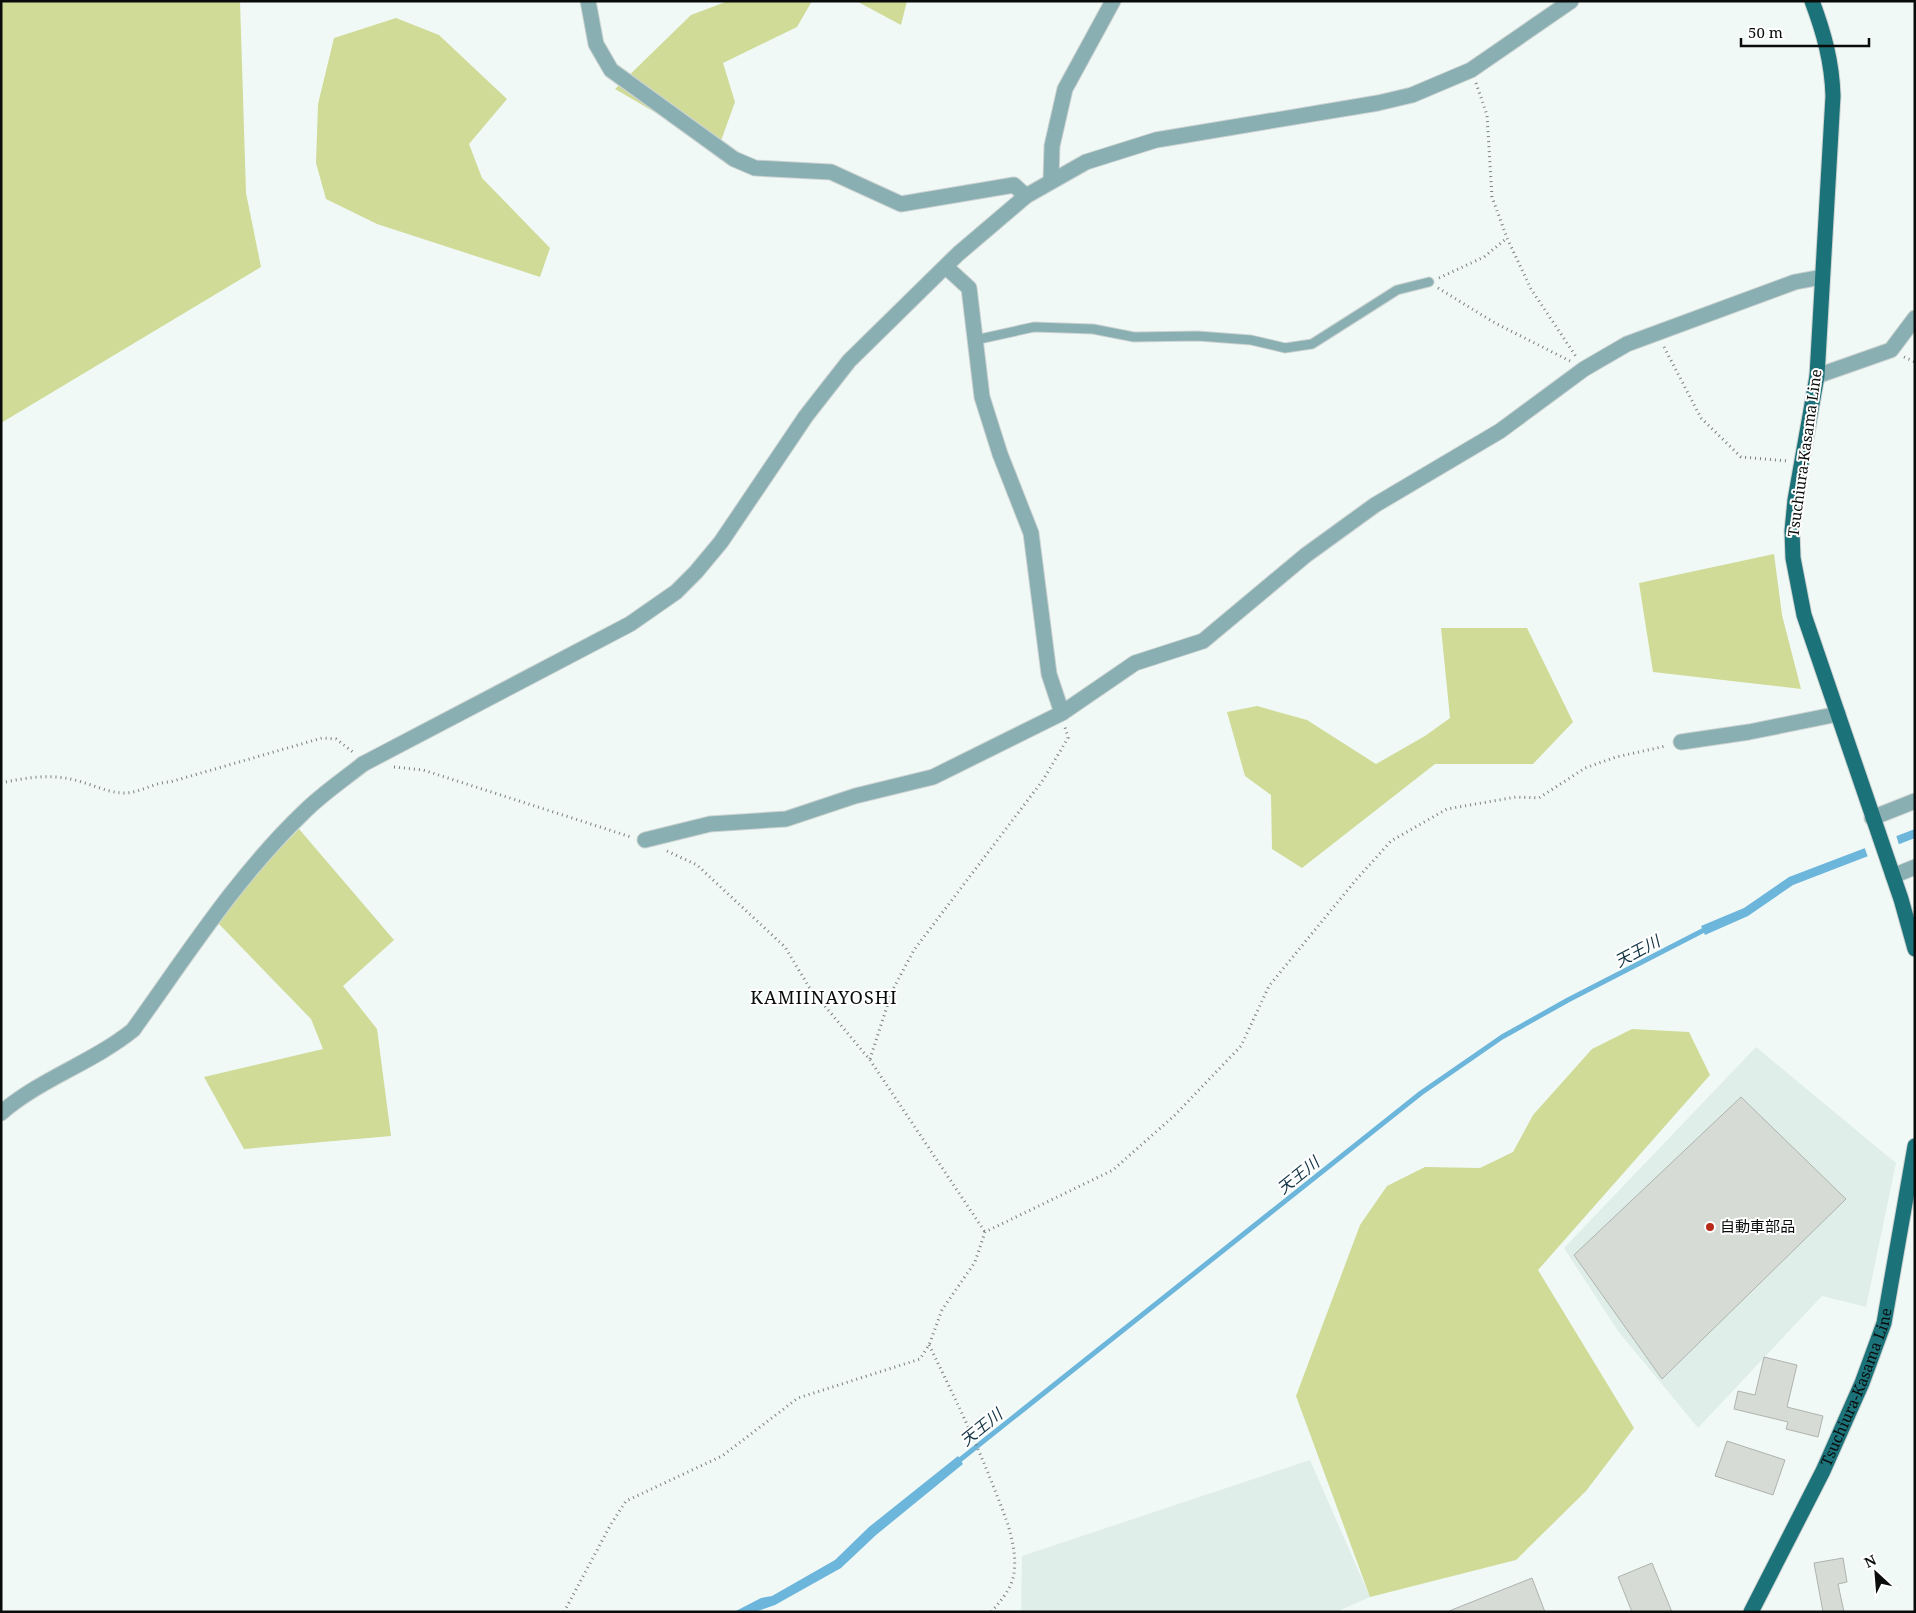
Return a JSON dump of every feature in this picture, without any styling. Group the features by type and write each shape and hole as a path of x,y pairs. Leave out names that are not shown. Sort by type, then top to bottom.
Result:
{"main road":[{"name":"Tsuchiura-Kasama Line","path":"1812,1 1822,28 1832,69 1833,96 1817,376 1792,531 1796,585 1804,615 1893,876 1915,949"},
{"name":"Tsuchiura-Kasama Line","path":"1752,1612 1823,1471 1862,1383 1884,1323 1915,1146"}],"street":[{"path":"588,1 596,44 611,70 734,159 755,168 831,172 901,204 1014,185 1026,196"},
{"path":"1051,180 1052,146 1065,89 1113,1"},
{"path":"1,1113 17,1100 113,1046 133,1030 241,881 270,847 305,810 363,764 630,624 676,592 721,542 806,416 849,361 884,324 1012,206 1026,196 1051,180 1086,162 1119,150 1156,140 1378,103 1412,95 1471,70 1570,1"},
{"path":"946,267 968,288 982,397 1000,454 1031,533 1049,674 1062,713"},
{"path":"645,840 710,824 786,819 855,796 933,777 1062,713 1135,664 1203,641 1306,555 1376,505 1500,432 1584,369 1627,344 1795,282 1822,277"},
{"path":"1817,376 1890,350 1915,318"},
{"path":"1681,742 1749,732 1838,714"},
{"path":"1875,824 1915,800"},
{"path":"1893,876 1915,867"}],"lane":[{"path":"976,340 1034,327 1093,329 1134,337 1198,336 1251,340 1285,348 1312,344 1397,290 1429,282"}],"path":[{"path":"1471,70 1487,116 1492,197 1507,238 1531,290 1584,369"},
{"path":"1429,282 1484,257 1507,238"},
{"path":"1429,282 1496,322 1584,369"},
{"path":"1657,333 1701,418 1741,457 1802,462"},
{"path":"870,1060 892,991 914,950 1043,780 1068,738 1062,713"},
{"path":"1,782 34,776 69,779 122,793 145,790 163,782 170,782 322,738 336,739 349,748 363,764"},
{"path":"564,1612 611,1524 626,1501 722,1456 798,1398 920,1359 929,1345 942,1310 975,1262 985,1232 1113,1170 1175,1115 1241,1046 1269,986 1355,881 1391,841 1447,809 1516,797 1539,798 1585,768 1616,757 1681,742"},
{"path":"393,767 422,770 621,835 645,840 697,865 785,947 809,987 870,1060 985,1232"},
{"path":"929,1345 975,1439 1009,1525 1014,1551 1014,1574 1005,1596 991,1612"}],"shaded area":[{"path":"1756,1047 1896,1163 1866,1307 1822,1296 1698,1428 1618,1331 1564,1248"},
{"path":"1310,1460 1370,1597 1336,1612 1021,1612 1022,1556"}],"green space":[{"path":"1,1 240,1 246,193 261,267 1,423"},
{"path":"728,1 812,1 797,27 723,63 735,102 718,149 615,89 691,15"},
{"path":"857,1 907,1 901,25 860,3"},
{"path":"396,18 439,35 507,99 469,144 482,178 550,248 540,277 377,224 326,199 316,163 318,104 334,38"},
{"path":"1774,554 1782,615 1801,689 1653,672 1639,583"},
{"path":"1441,628 1527,628 1573,722 1533,764 1435,764 1302,868 1272,849 1271,795 1245,776 1227,712 1257,706 1307,720 1376,764 1425,736 1450,718"},
{"path":"299,829 394,940 343,986 377,1029 391,1136 244,1149 204,1077 323,1049 311,1019 217,922 249,880"},
{"path":"1632,1029 1689,1032 1710,1075 1538,1270 1634,1428 1586,1491 1516,1560 1370,1597 1296,1396 1360,1225 1387,1186 1425,1167 1480,1168 1513,1152 1533,1115 1592,1049"}],"water":[{"path":"1915,829 1915,838 1793,885 1748,916 1705,935 1701,926 1744,908 1789,877"},
{"path":"958,1456 963,1464 876,1535 841,1568 775,1605 755,1612 734,1612 761,1598 772,1596 835,1560 869,1527"}],"pier":[{"path":"1896,835 1900,848 1869,860 1864,846"}],"building":[{"name":"自動車部品","path":"1741,1097 1846,1199 1662,1379 1574,1255"},
{"path":"1764,1357 1797,1365 1787,1407 1823,1416 1818,1437 1786,1429 1788,1422 1734,1409 1738,1391 1755,1395"},
{"path":"1727,1441 1785,1460 1773,1495 1715,1476"},
{"path":"1843,1558 1847,1582 1838,1584 1844,1612 1823,1612 1814,1563"},
{"path":"1652,1563 1672,1612 1632,1612 1618,1577"},
{"path":"1532,1578 1545,1612 1449,1611"}],"waterway":[{"name":"天王川","path":"956,1463 1421,1093 1502,1037 1568,1000 1708,928"}],"place":[{"name":"自動車部品","path":"1710,1227"}],"district":[{"name":"KAMIINAYOSHI","path":"824,998"}]}
